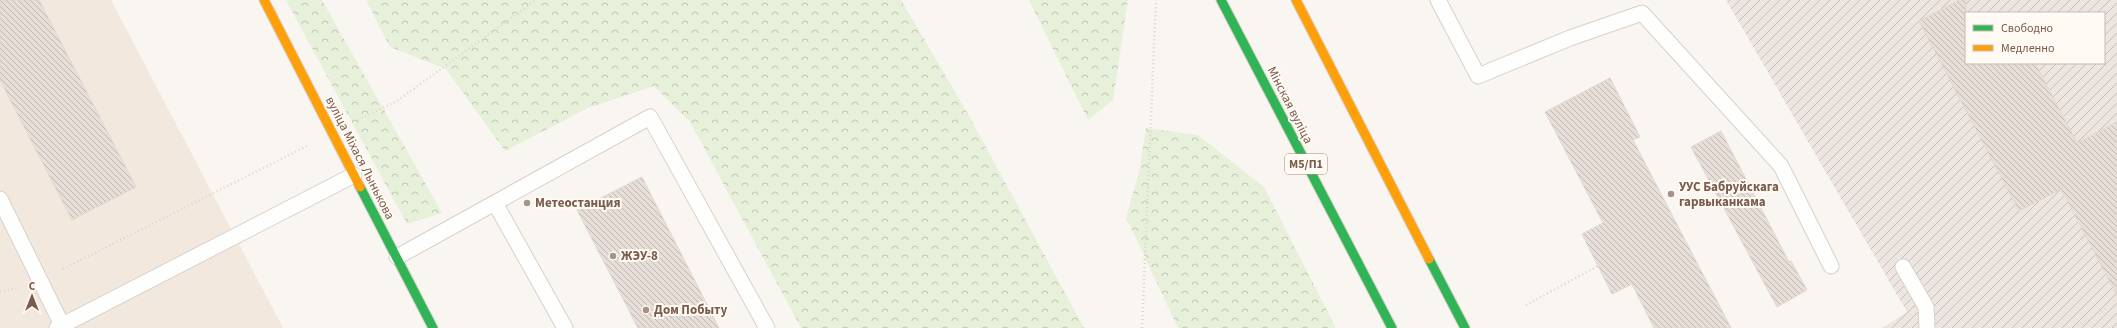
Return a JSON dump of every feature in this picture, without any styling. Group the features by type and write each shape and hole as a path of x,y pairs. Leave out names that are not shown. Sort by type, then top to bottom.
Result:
{"main road":[{"name":"вуліца Міхася Лынькова","path":"264,0 433,328"},
{"name":"Мінская вуліца","path":"1221,0 1392,328"},
{"path":"1296,0 1465,328"}],"lane":[{"path":"1438,0 1478,76 1570,38 1642,13 1780,166 1831,266"},
{"path":"396,257 650,117 767,328"},
{"path":"0,199 41,283 60,327 354,175"},
{"path":"495,203 565,328"},
{"path":"1903,266 1926,307 1928,328"}],"path":[{"path":"41,283 71,265 397,101 536,0"},
{"path":"1142,328 1156,0"},
{"path":"1526,305 1598,266"},
{"path":"2074,328 2106,309"}],"shaded area":[{"path":"0,0 111,0 283,328 0,328"},
{"path":"1726,0 2117,0 2117,328 1882,328 1907,312"}],"green space":[{"path":"286,0 322,0 442,213 407,224"},
{"path":"366,0 901,0 968,114 1084,328 801,328 690,122 654,86 588,108 505,151 446,69 390,47"},
{"path":"1029,0 1128,0 1113,100 1088,120"},
{"path":"1146,128 1198,135 1264,187 1336,328 1178,328 1126,217 1139,173"}],"building":[{"path":"0,0 39,0 136,187 72,220 0,80"},
{"path":"1959,0 1966,0 1965,64 2036,64 2077,143 2117,122 2117,295 2061,189 2019,211 1919,21"},
{"name":"УУС Бабруйскага гарвыканкама","path":"1610,78 1640,137 1633,140 1731,328 1654,328 1632,284 1612,294 1582,234 1603,223 1545,112"},
{"path":"1721,131 1789,262 1791,261 1807,290 1777,307 1691,147"},
{"path":"642,177 719,328 638,328 577,210"}],"traffic: fast":[{"path":"1221,0 1392,328"},
{"path":"360,187 433,328"},
{"path":"1429,259 1465,328"}],"traffic: slow":[{"path":"264,0 360,187"},
{"path":"1296,0 1429,259"}],"place":[{"name":"УУС Бабруйскага гарвыканкама","path":"1671,194"},
{"name":"Метеостанция","path":"527,203"},
{"name":"ЖЭУ-8","path":"613,256"},
{"name":"Дом Побыту","path":"646,310"}]}
